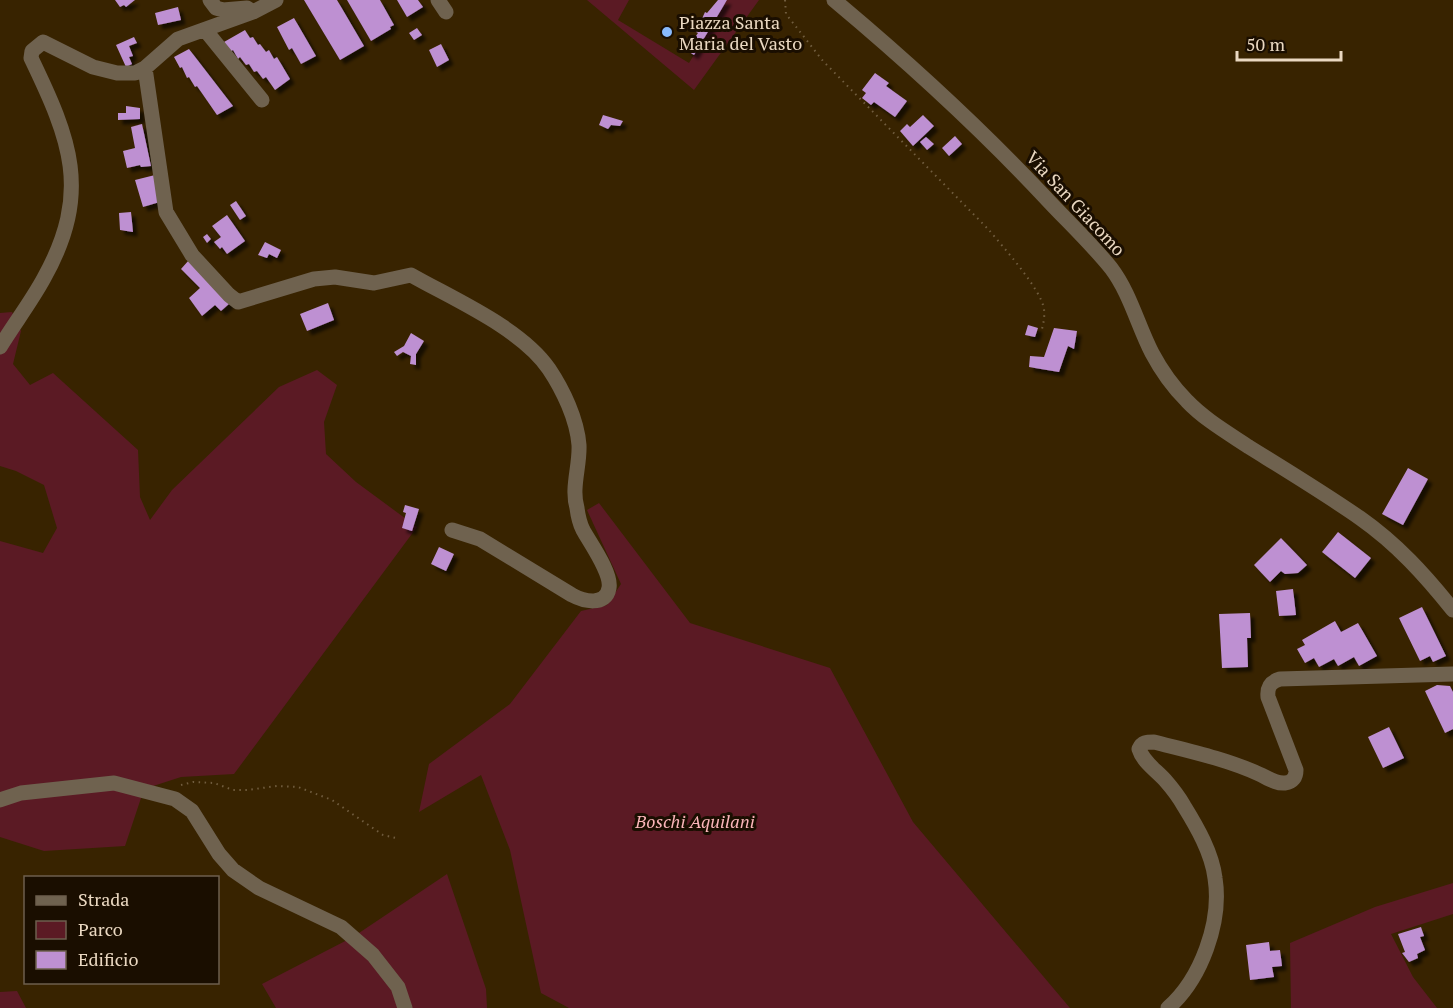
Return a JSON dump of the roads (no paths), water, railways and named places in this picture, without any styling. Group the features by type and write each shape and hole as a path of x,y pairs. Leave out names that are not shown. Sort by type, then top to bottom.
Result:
{"street":[{"path":"210,0 216,8 247,8 253,12"},
{"path":"0,347 44,278 68,220 72,198 72,169 64,132 31,58 32,51 43,42 93,66 117,73 135,73 145,68 178,39 206,31 276,0"},
{"name":"Via San Giacomo","path":"834,0 945,97 1008,158 1093,248 1112,270 1152,353 1187,402 1220,428 1389,540 1451,602"},
{"path":"206,31 262,100"},
{"path":"145,68 166,212 192,255 238,302 314,279 335,278 374,283 411,275 507,330 534,352 548,368 562,391 573,419 579,444 576,505 582,528 606,573 610,587 606,595 597,601 585,601 480,539 452,530"},
{"path":"1168,1008 1188,987 1201,964 1212,927 1216,879 1212,861 1184,805 1166,781 1144,760 1139,749 1141,745 1154,742 1240,765 1278,783 1285,783 1296,776 1296,770 1268,697 1268,690 1274,681 1453,674"},
{"path":"0,800 21,793 114,783 175,800 192,811 232,870 259,888 341,927 373,955 398,987 405,1008"}],"place":[{"name":"Piazza Santa Maria del Vasto","path":"667,32"}],"park label":[{"name":"Boschi Aquilani","path":"695,821"}]}
